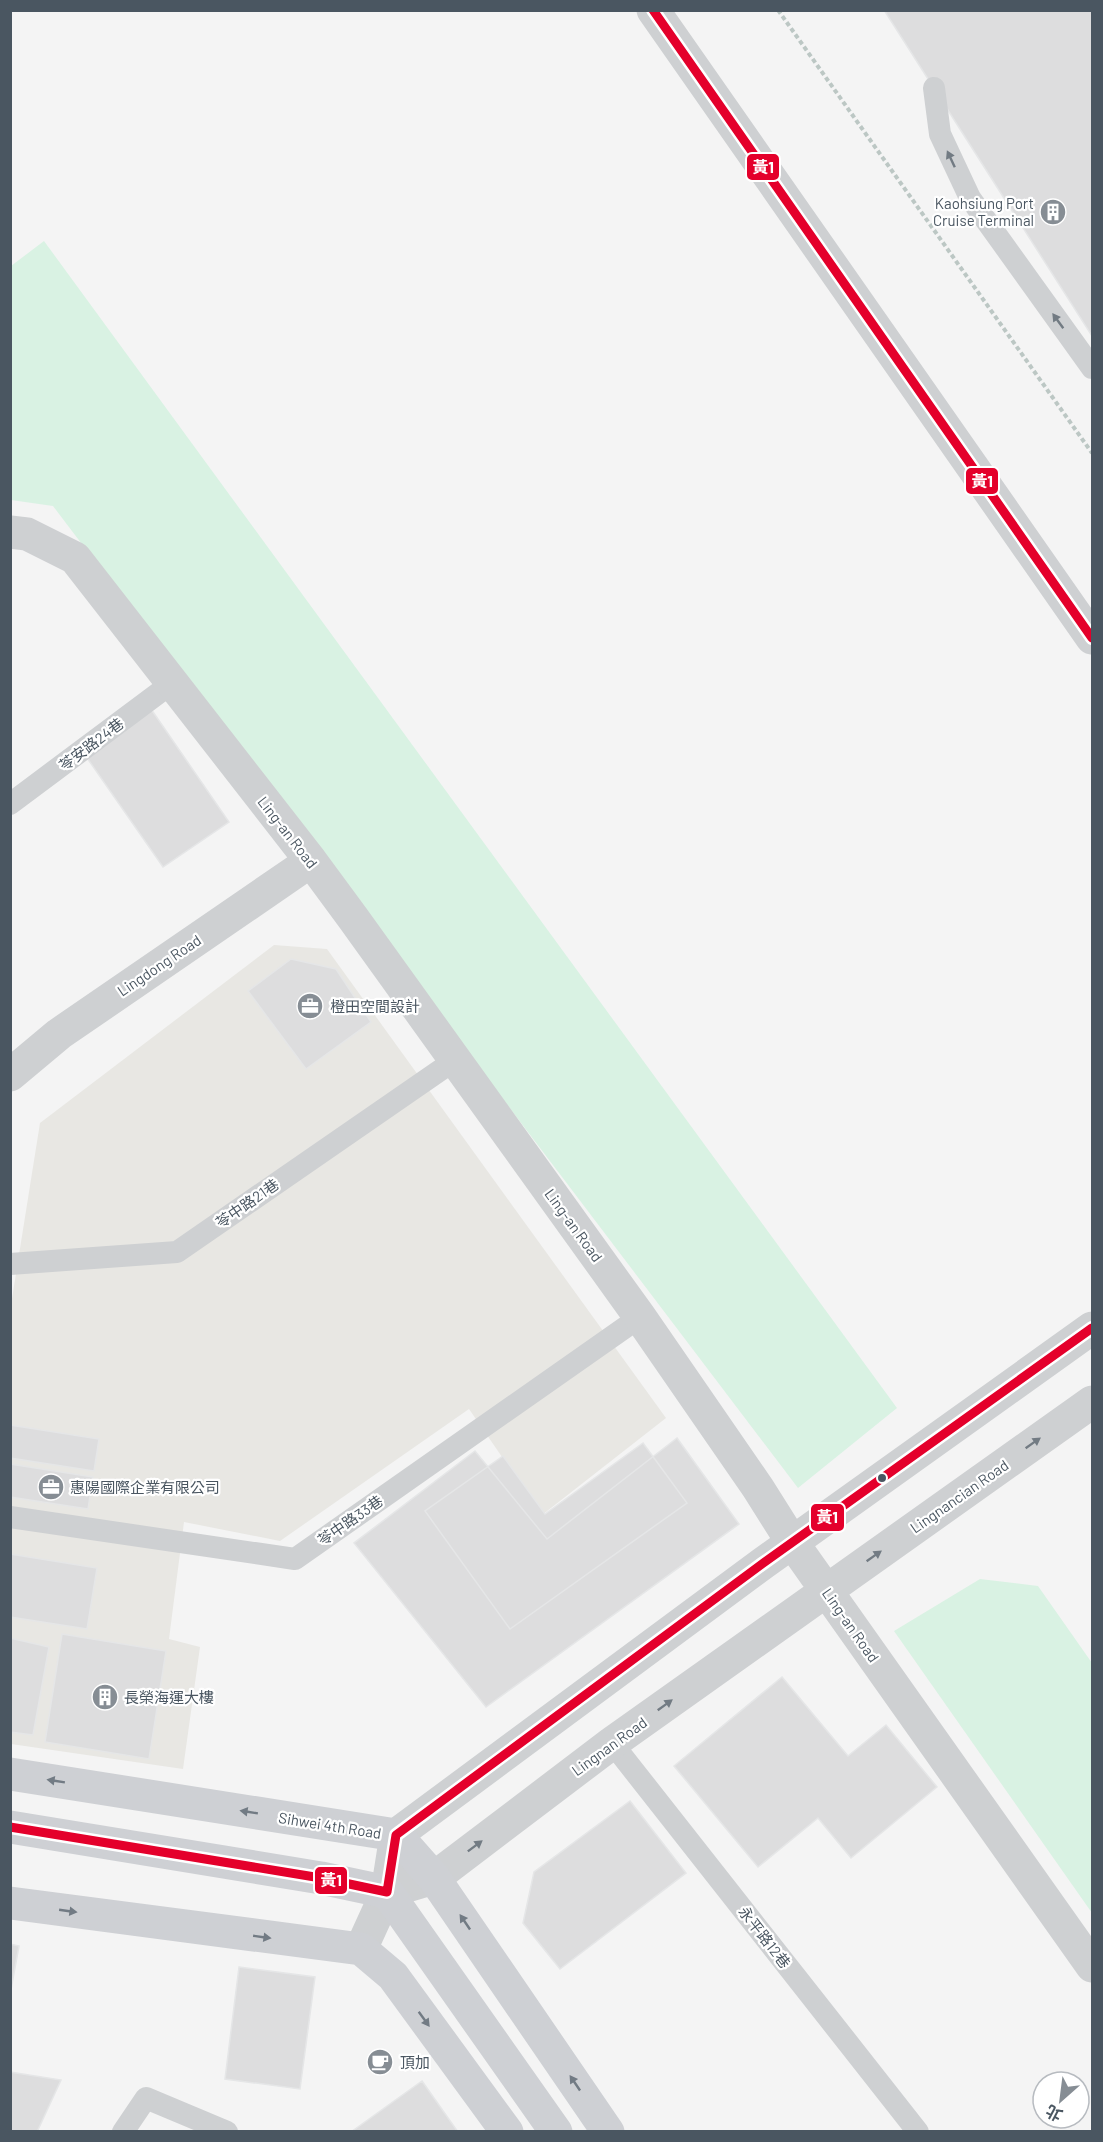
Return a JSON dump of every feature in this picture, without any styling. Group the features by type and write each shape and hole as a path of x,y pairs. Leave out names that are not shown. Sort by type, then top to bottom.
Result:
{"street":[{"path":"653,10 1092,639"},
{"name":"Ling-an Road","path":"10,532 27,534 75,558 311,861 640,1317 758,1488 792,1542 1092,1966"},
{"name":"Lingdong Road","path":"10,1075 59,1034 311,861"},
{"path":"361,1949 387,1892 396,1835 792,1542 1092,1328"},
{"name":"Lingnancian Road","path":"827,1590 1092,1401"},
{"name":"Lingnan Road","path":"387,1892 434,1878 612,1743 827,1590"},
{"name":"Sihwei 4th Road","path":"10,1774 396,1835 434,1878 608,2132"},
{"path":"10,1827 321,1878 387,1892 556,2132"},
{"path":"10,1903 361,1949 393,1976 507,2132"}],"lane":[{"path":"934,88 940,134 970,198 1092,368"},
{"name":"苓安路24巷","path":"10,804 172,683"},
{"name":"苓中路21巷","path":"10,1264 177,1252 455,1060"},
{"name":"苓中路33巷","path":"10,1517 295,1558 640,1317"},
{"name":"永平路12巷","path":"612,1743 918,2132"},
{"path":"123,2132 146,2098 227,2132"}],"path":[{"path":"778,10 1092,453"}],"shaded area":[{"path":"274,945 327,949 666,1418 542,1515 469,1409 280,1541 184,1522 169,1639 200,1647 183,1769 11,1744 11,1305 40,1123"}],"green space":[{"path":"44,241 897,1408 798,1488 53,506 11,500 11,266"},
{"path":"980,1579 1038,1586 1092,1663 1092,1913 894,1631"}],"building":[{"name":"Kaohsiung Port Cruise Terminal","path":"884,10 1092,10 1092,336"},
{"path":"151,709 229,822 163,867 85,755"},
{"name":"橙田空間設計","path":"291,959 336,969 371,1022 306,1069 248,991"},
{"path":"10,1425 99,1439 94,1471 10,1458"},
{"path":"677,1438 739,1524 486,1707 354,1543 475,1451 547,1539"},
{"path":"643,1443 687,1503 510,1629 425,1511 503,1456 545,1514"},
{"name":"惠陽國際企業有限公司","path":"10,1464 93,1477 88,1509 10,1497"},
{"path":"10,1554 97,1568 87,1629 10,1617"},
{"name":"長榮海運大樓","path":"62,1634 166,1651 149,1759 45,1742"},
{"path":"10,1638 49,1647 33,1735 10,1732"},
{"path":"782,1677 848,1756 886,1725 937,1787 851,1858 818,1818 758,1867 674,1766"},
{"path":"630,1801 686,1873 560,1969 523,1923 534,1872"},
{"path":"10,1944 19,1946 10,1995"},
{"path":"239,1967 315,1977 300,2089 225,2079"},
{"path":"10,2072 61,2080 37,2132 10,2132"},
{"path":"422,2081 458,2132 351,2132"}],"transit line":[{"name":"黃1","path":"653,10 1092,638"},
{"name":"黃1","path":"10,1827 321,1878 387,1892 396,1835 762,1564 1092,1328"}],"place":[{"name":"Kaohsiung Port Cruise Terminal","path":"1053,212"},
{"name":"橙田空間設計","path":"310,1006"},
{"name":"惠陽國際企業有限公司","path":"51,1487"},
{"name":"長榮海運大樓","path":"105,1697"},
{"name":"頂加","path":"380,2062"}]}
